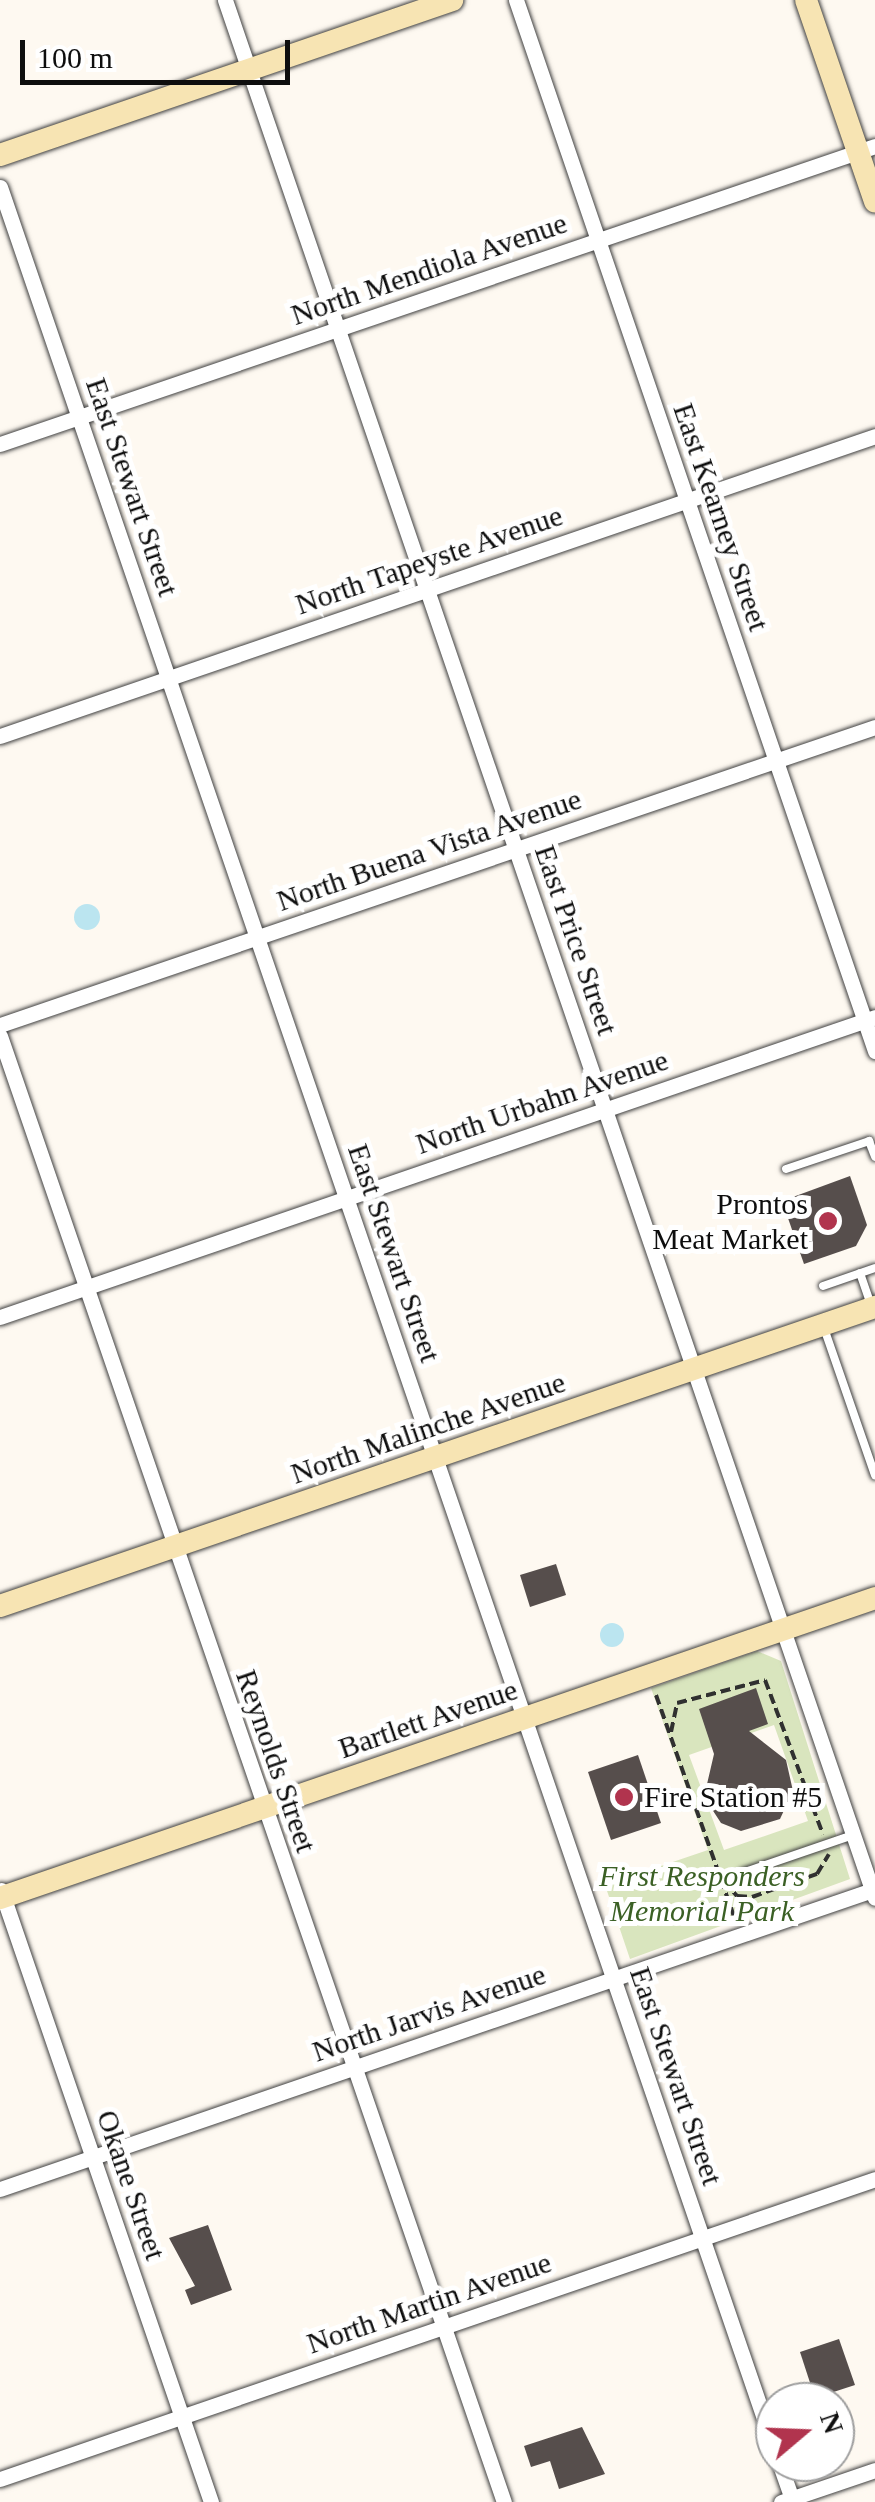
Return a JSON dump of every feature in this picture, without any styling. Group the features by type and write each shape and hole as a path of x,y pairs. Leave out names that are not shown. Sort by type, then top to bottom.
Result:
{"main road":[{"path":"0,155 452,0"},
{"path":"806,0 866,149 875,202"},
{"name":"North Malinche Avenue","path":"0,1606 874,1308"},
{"name":"Bartlett Avenue","path":"1,1894 875,1598"}],"street":[{"name":"East Price Street","path":"225,0 874,1892"},
{"name":"East Kearney Street","path":"516,0 776,760 870,1019 875,1051"},
{"name":"North Mendiola Avenue","path":"0,444 866,149"},
{"name":"East Stewart Street","path":"0,188 755,2391"},
{"name":"North Tapeyste Avenue","path":"0,736 875,436"},
{"name":"North Buena Vista Avenue","path":"0,1024 875,726"},
{"name":"North Urbahn Avenue","path":"0,1317 870,1019"},
{"name":"Reynolds Street","path":"0,1036 504,2502"},
{"name":"North Jarvis Avenue","path":"0,2189 874,1892"},
{"name":"Okane Street","path":"1,1894 211,2502"},
{"name":"North Martin Avenue","path":"0,2479 875,2179"},
{"path":"789,2501 875,2470"}],"lane":[{"path":"786,1169 872,1140 875,1157"},
{"path":"823,1286 875,1268"},
{"path":"860,1273 874,1308"},
{"path":"824,1325 875,1475"},
{"path":"742,1874 853,1835"}],"path":[{"path":"671,1732 677,1703 766,1680 824,1838"},
{"path":"654,1691 735,1919"},
{"path":"722,1876 737,1896 752,1897 817,1874 828,1851"}],"green space":[{"name":"First Responders Memorial Park","path":"757,1651 781,1661 850,1879 630,1959 605,1885 708,1850 651,1688","holes":["774,1725 808,1821 724,1850 689,1755"]}],"water":[{"path":"87,904 96,908 100,917 96,926 87,930 78,926 74,917 78,908"},
{"path":"612,1623 624,1635 612,1647 600,1635"}],"building":[{"name":"Prontos Meat Market","path":"850,1176 867,1225 856,1246 804,1264 782,1201"},
{"path":"556,1564 566,1595 530,1607 520,1575"},
{"path":"756,1688 768,1724 749,1731 786,1760 793,1791 780,1819 741,1831 721,1823 704,1797 714,1754 699,1709"},
{"name":"Fire Station #5","path":"638,1755 661,1823 611,1840 588,1772"},
{"path":"208,2225 232,2290 191,2305 185,2290 195,2286 169,2238"},
{"path":"839,2339 854,2382 810,2382 800,2352"},
{"path":"582,2427 605,2474 559,2489 550,2461 531,2467 524,2446"}],"place":[{"name":"Prontos Meat Market","path":"828,1221"},
{"name":"Fire Station #5","path":"624,1797"}]}
